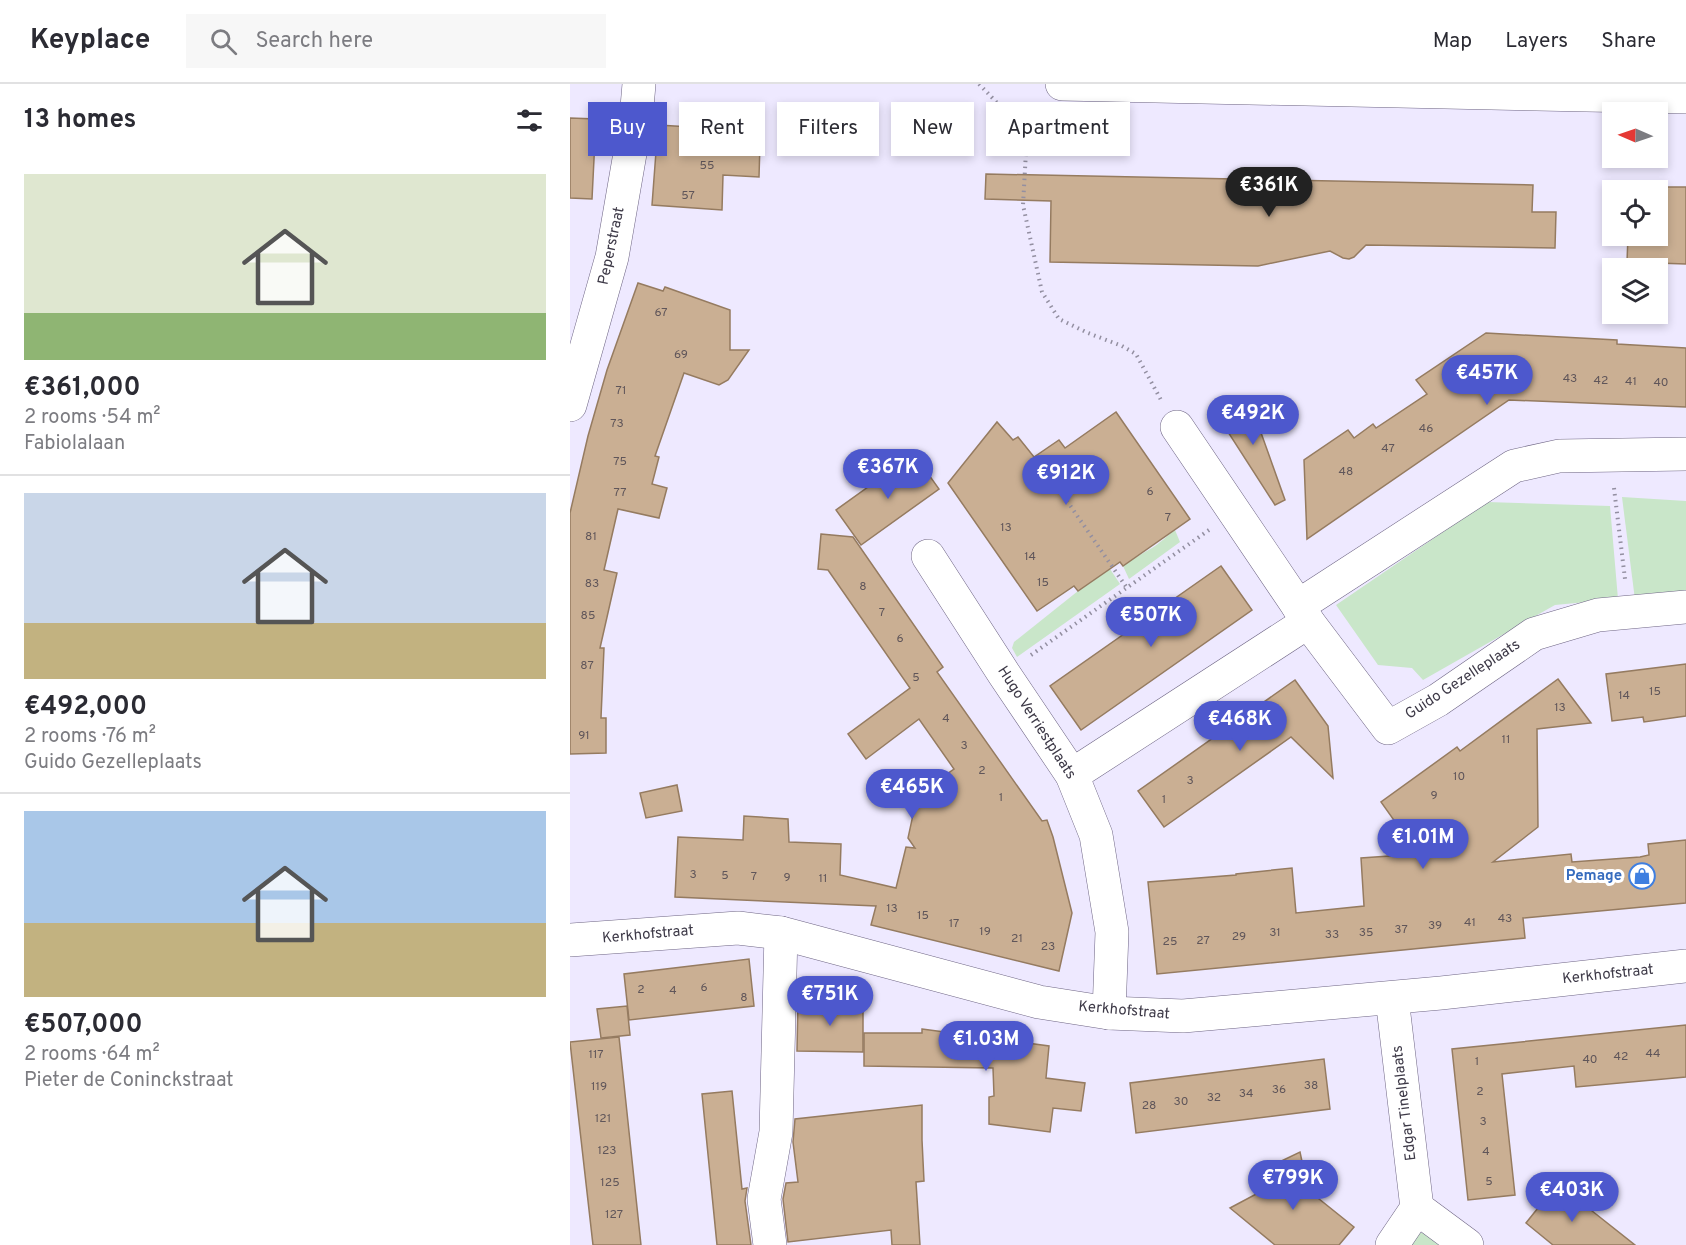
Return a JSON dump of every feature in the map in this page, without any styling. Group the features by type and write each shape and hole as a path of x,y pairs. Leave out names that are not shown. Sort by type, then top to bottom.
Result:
{"street":[{"name":"Peperstraat","path":"570,405 612,257 636,119 639,84"},
{"path":"1062,84 1686,97"},
{"name":"Guido Gezelleplaats","path":"1177,427 1303,614 1388,728 1438,700 1534,634 1598,615 1686,607"},
{"path":"1072,775 1514,466 1559,456 1686,454"},
{"name":"Hugo Verriestplaats","path":"928,556 1072,775 1096,835 1112,932 1108,1013"},
{"name":"Kerkhofstraat","path":"570,940 738,928 781,933 1039,1002 1108,1013 1183,1016 1392,998 1686,966"},
{"path":"770,1245 764,1199 776,1132 781,933"},
{"name":"Edgar Tinelplaats","path":"1392,998 1417,1208"},
{"path":"1392,1245 1417,1208 1467,1245"}],"path":[{"path":"979,84 1027,134 1023,204 1042,292 1059,319 1136,354 1177,427"},
{"path":"1610,455 1629,612"},
{"path":"1067,501 1127,588"},
{"path":"1004,674 1234,512"}],"green space":[{"path":"1622,497 1686,501 1686,595 1635,600"},
{"path":"1487,502 1610,506 1618,599 1555,605 1423,680 1412,668 1378,665 1336,605"},
{"path":"1175,530 1180,542 1129,579 1123,566"},
{"path":"1110,569 1120,584 1017,657 1012,648 1014,642 1078,591"},
{"path":"1429,1231 1452,1245 1408,1245 1417,1234"}],"building":[{"path":"570,118 588,119 588,156 594,156 592,199 570,198"},
{"path":"667,126 679,126 679,156 760,156 759,177 723,175 722,210 652,205 656,156 667,156"},
{"path":"986,174 1533,185 1532,212 1556,212 1555,248 1366,245 1349,259 1330,251 1258,266 1050,262 1051,201 985,199"},
{"path":"1668,187 1686,187 1686,264 1668,263 1668,258 1627,258 1628,246 1668,246"},
{"path":"638,283 663,291 665,287 730,310 730,350 749,350 728,380 719,385 684,373 655,456 659,457 652,484 667,488 659,518 618,509 604,570 617,573 600,648 604,648 601,718 606,718 606,753 570,754 570,513 588,436 607,370"},
{"path":"1486,333 1617,340 1617,344 1686,348 1686,407 1509,400 1307,539 1304,460 1348,430 1354,438 1373,424 1376,428 1427,394 1416,380"},
{"path":"1250,402 1285,500 1275,505 1228,432 1222,403"},
{"path":"1116,412 1190,519 1123,566 1120,562 1078,591 1074,586 1037,611 948,483 997,422 1013,440 1018,437 1034,457 1059,440 1065,448"},
{"path":"914,454 939,489 861,545 836,510"},
{"path":"821,534 853,537 943,667 937,672 1042,821 1047,820 1072,913 1059,971 871,925 876,906 675,897 678,837 743,840 744,816 788,819 789,842 841,844 840,875 896,888 906,847 915,848 908,838 913,815 905,803 954,769 919,719 866,759 848,734 910,688 828,570 818,569"},
{"path":"1221,566 1252,610 1081,730 1050,686"},
{"path":"1686,664 1686,716 1644,722 1643,717 1612,721 1606,674"},
{"path":"1558,679 1591,723 1537,729 1538,827 1493,862 1571,854 1572,862 1640,857 1649,855 1648,844 1686,840 1686,903 1523,918 1525,938 1157,974 1148,882 1292,868 1296,913 1364,906 1361,858 1418,854 1381,802 1457,747 1460,751"},
{"path":"1295,680 1328,726 1333,778 1291,737 1164,827 1138,791"},
{"path":"677,785 682,811 646,818 640,793"},
{"path":"749,959 754,1006 629,1020 624,974"},
{"path":"798,1001 863,1002 863,1052 797,1051"},
{"path":"627,1006 630,1035 601,1038 597,1009"},
{"path":"1686,1025 1686,1077 1576,1087 1574,1066 1502,1074 1515,1195 1468,1200 1452,1049"},
{"path":"922,1029 1049,1046 1046,1078 1085,1083 1081,1111 1053,1108 1050,1132 989,1124 989,1097 994,1096 993,1068 864,1066 864,1033 922,1033"},
{"path":"619,1037 641,1245 593,1245 570,1042"},
{"path":"1324,1059 1330,1109 1136,1133 1130,1083"},
{"path":"732,1091 742,1189 747,1188 745,1201 751,1245 717,1245 702,1094"},
{"path":"922,1105 924,1181 916,1182 920,1245 892,1245 891,1230 788,1242 783,1199 786,1183 798,1182 793,1142 795,1119"},
{"path":"1300,1152 1308,1190 1354,1227 1339,1245 1275,1245 1230,1208 1275,1184 1271,1166"},
{"path":"1558,1183 1635,1245 1553,1245 1526,1223"}],"place":[{"name":"Pemage","path":"1642,876"}]}
